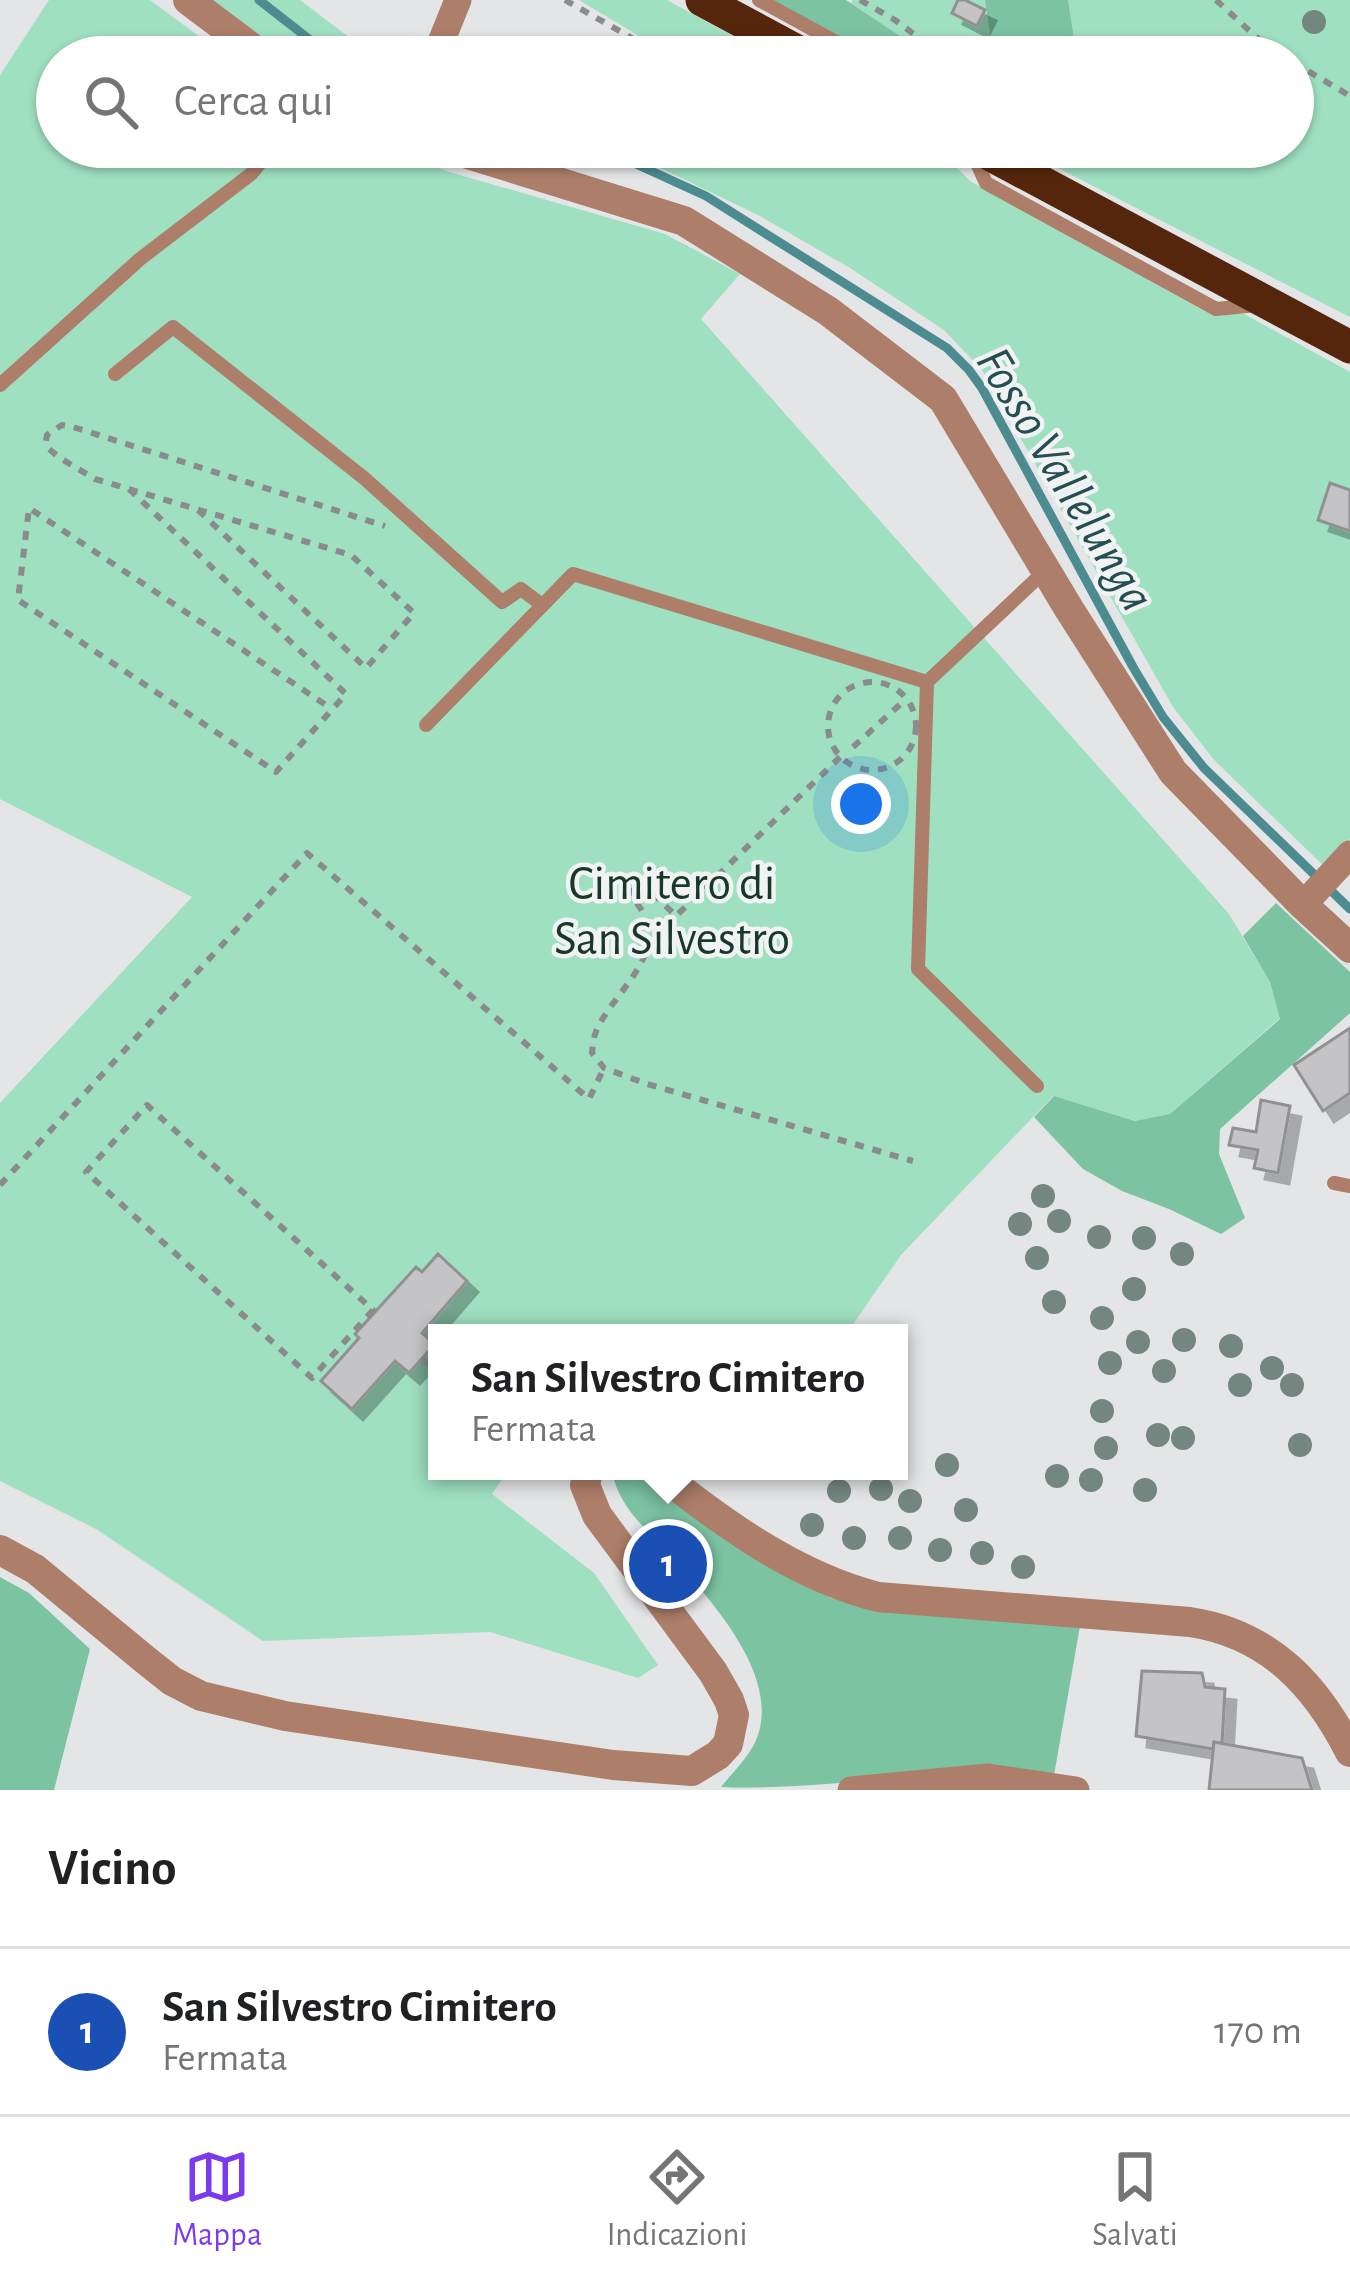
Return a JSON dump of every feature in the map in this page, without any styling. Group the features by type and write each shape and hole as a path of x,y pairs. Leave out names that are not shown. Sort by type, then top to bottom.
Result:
{"highway":[{"path":"702,0 769,36"},
{"path":"1013,168 1350,347"}],"street":[{"path":"188,0 236,36"},
{"path":"443,36 458,0"},
{"path":"513,168 684,221 828,311 943,399 1173,772 1326,881 1350,948"},
{"path":"0,1550 35,1569 148,1663 201,1696 285,1716 692,1781 728,1744 734,1715 729,1700 597,1515 586,1480"},
{"path":"668,1480 763,1546 843,1588 878,1597 1221,1627 1282,1659 1330,1715 1350,1752"},
{"path":"851,1790 988,1777 1076,1790"}],"lane":[{"path":"759,0 825,36"},
{"path":"0,386 140,260 256,168"},
{"path":"115,374 172,326 364,478 502,602 521,589 542,605"},
{"path":"1037,1086 918,969 927,682 1046,570"},
{"path":"426,725 573,574 927,682"}],"path":[{"path":"565,0 628,36"},
{"path":"860,0 916,36"},
{"path":"1216,0 1255,36"},
{"path":"1314,74 1350,96"},
{"path":"198,510 366,668 414,613 351,554 95,479 60,458 46,441 47,435 62,425 395,529 407,517"},
{"path":"129,489 346,694 276,772 18,600 29,508 332,709"},
{"path":"853,747 927,682"},
{"path":"885,684 906,699 913,710 914,737 901,760 876,770 850,765 840,757 828,734 828,721 838,697 848,688 885,684"},
{"path":"840,757 676,916 640,882 629,894 644,910 650,934 647,953 596,1030 592,1053 604,1068 647,1084 914,1161"},
{"path":"0,1185 308,853 589,1099 604,1068"},
{"path":"147,1105 374,1312 312,1378 86,1172 147,1105"},
{"path":"422,1360 428,1364"}],"green space":[{"name":"Cimitero di San Silvestro","path":"49,0 150,0 199,36 36,36 36,168 439,168 665,234 740,274 701,319 1229,914 1270,982 1280,1018 1170,1114 1136,1121 1053,1096 901,1255 853,1324 428,1324 428,1480 502,1480 492,1494 594,1573 658,1665 638,1678 490,1632 263,1641 96,1529 0,1481 0,1103 192,897 0,799 0,75"},
{"path":"210,0 300,0 347,36 259,36"},
{"path":"579,0 667,0 733,36 639,36"},
{"path":"769,0 846,0 900,36 834,36"},
{"path":"985,0 990,36 900,36 851,3"},
{"path":"985,0 1068,0 1074,36 990,36"},
{"path":"1068,0 1350,0 1350,317 1058,168 1314,168 1314,36 1074,36"},
{"path":"661,168 957,168 970,181 1206,312 1244,314 1350,372 1350,839 1327,869 1214,760 1173,707 982,370 944,330 760,216"},
{"path":"1276,903 1350,972 1350,1013 1220,1129 1219,1154 1245,1218 1221,1234 1083,1169 1034,1117 1054,1096 1135,1121 1170,1114 1280,1019 1270,982 1243,936"},
{"path":"614,1480 647,1480 761,1560 831,1598 894,1612 1080,1626 1053,1781 948,1774 721,1787 758,1735 762,1710 758,1684 748,1658 716,1608 622,1500"},
{"path":"0,1577 29,1593 90,1649 54,1790 0,1790"}],"building":[{"path":"958,0 985,10 977,26 952,13"},
{"path":"1330,483 1350,490 1350,531 1318,520"},
{"path":"1350,1028 1350,1093 1323,1111 1294,1065"},
{"path":"1261,1100 1290,1106 1278,1173 1254,1168 1258,1150 1229,1145 1233,1128 1256,1132"},
{"path":"438,1254 467,1281 422,1333 428,1338 428,1352 409,1373 395,1361 352,1409 321,1381 359,1338 355,1334 416,1267 422,1272"},
{"path":"1142,1671 1202,1673 1205,1687 1225,1689 1222,1744 1214,1742 1213,1749 1136,1736"},
{"path":"1214,1742 1302,1758 1312,1790 1209,1790"}],"waterway":[{"name":"Fosso Vallelunga","path":"259,0 305,36"},
{"name":"Fosso Vallelunga","path":"645,168 706,196 947,348 969,370 1163,717 1204,768 1350,909"}],"place":[{"name":"San Silvestro Cimitero","path":"668,1564"}]}
